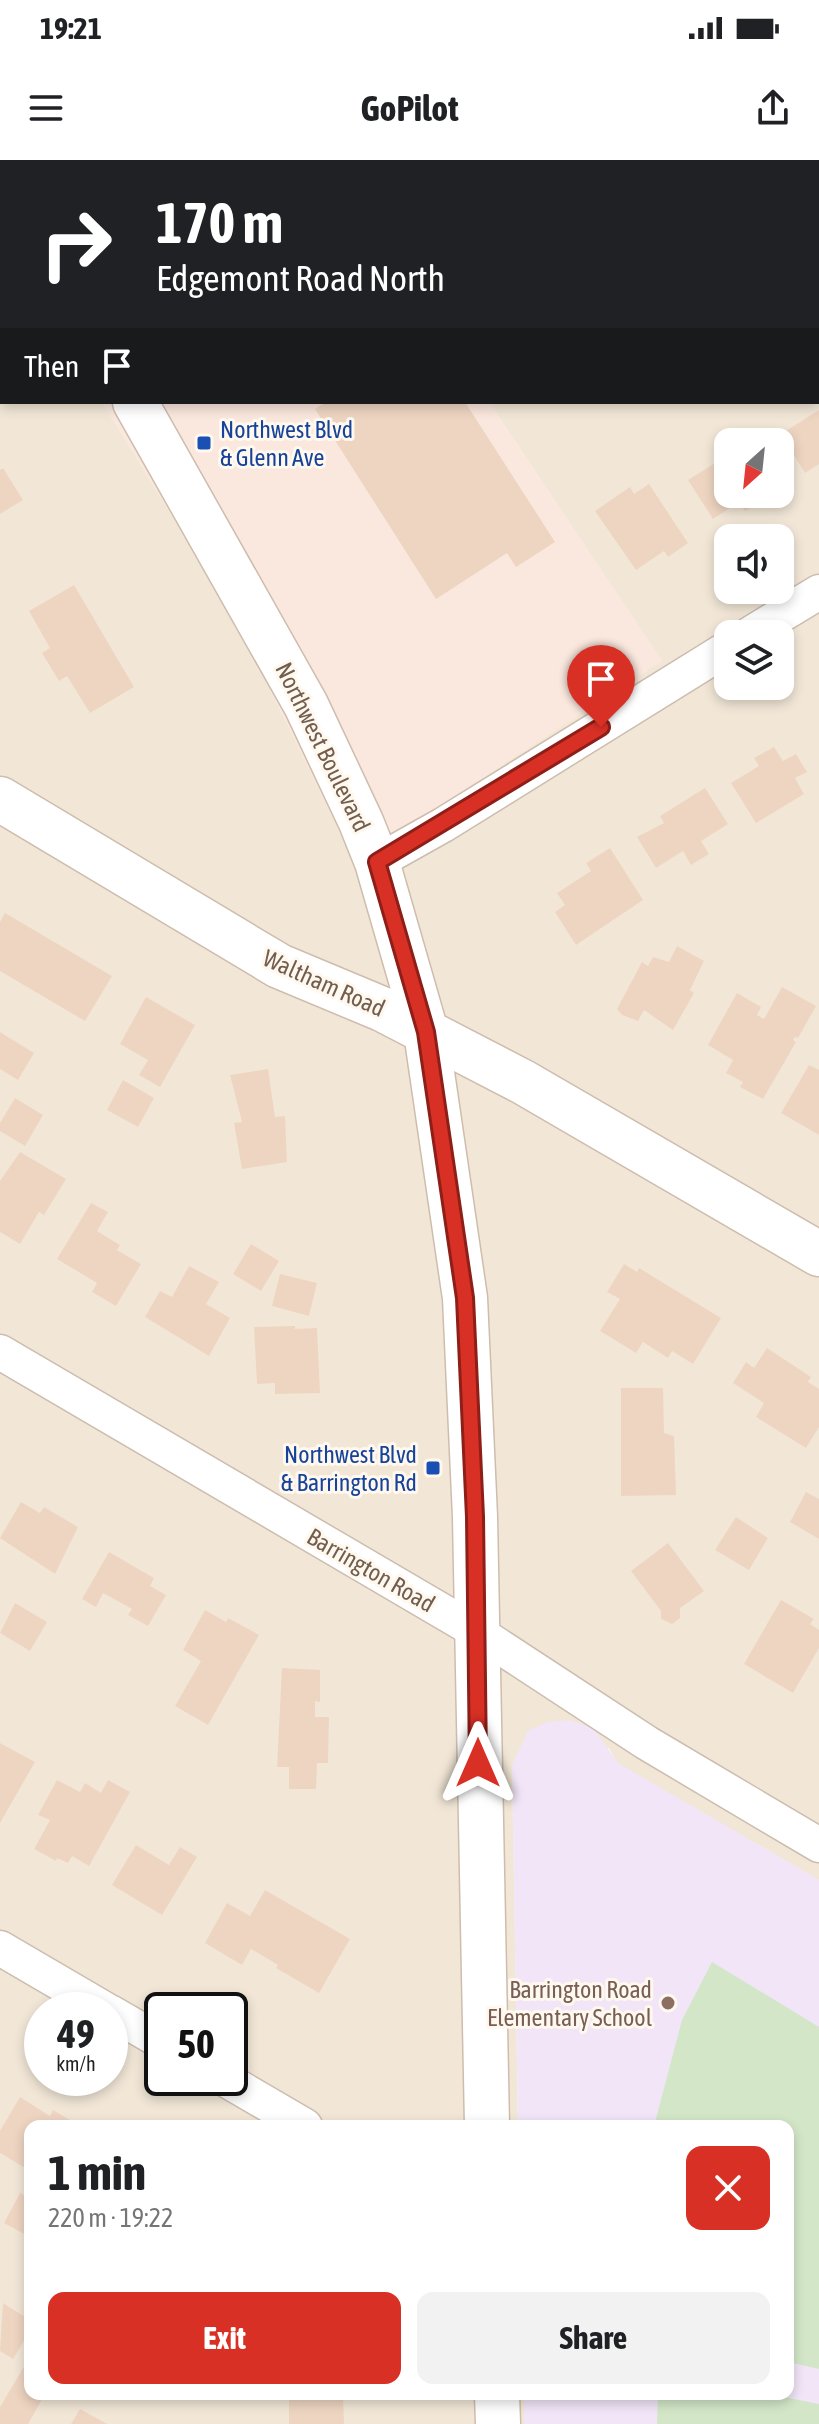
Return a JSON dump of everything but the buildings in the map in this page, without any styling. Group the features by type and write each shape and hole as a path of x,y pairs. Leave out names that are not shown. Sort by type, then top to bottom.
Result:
{"main road":[{"name":"Northwest Boulevard","path":"136,404 306,705 377,862 426,1032 465,1298 475,1517 487,2120"},
{"name":"Waltham Road","path":"0,799 279,966 382,1009 426,1032 623,1138 819,1254"},
{"path":"497,2400 498,2424"}],"street":[{"path":"773,620 819,592"},
{"path":"377,862 443,825 714,657"},
{"name":"Barrington Road","path":"0,1352 476,1631 647,1743 819,1845"},
{"path":"0,1948 75,1992"},
{"path":"248,2093 295,2120"}],"shaded area":[{"path":"0,404 103,404 234,616 662,661 490,404 819,404 819,1880 617,1763 609,1748 512,1765 518,2120 24,2120 24,2400 524,2400 524,2424 0,2424"},
{"path":"103,404 490,404 662,661 354,862 234,616"},
{"name":"Barrington Road Elementary School","path":"569,1720 593,1728 618,1763 819,1880 819,2424 524,2424 524,2400 794,2400 794,2120 518,2120 512,1765 528,1731 547,1722"}],"green space":[{"path":"712,1962 819,2027 819,2369 794,2363 794,2120 656,2120 682,2020"},
{"path":"794,2399 819,2404 819,2424 657,2424 658,2400"}],"place":[{"name":"Northwest Blvd & Glenn Ave","path":"204,443"},
{"name":"Northwest Blvd & Barrington Rd","path":"433,1468"},
{"name":"Barrington Road Elementary School","path":"668,2003"}],"route":[{"path":"478,1763 475,1517 465,1298 448,1164 426,1032 377,862 601,727"}]}
